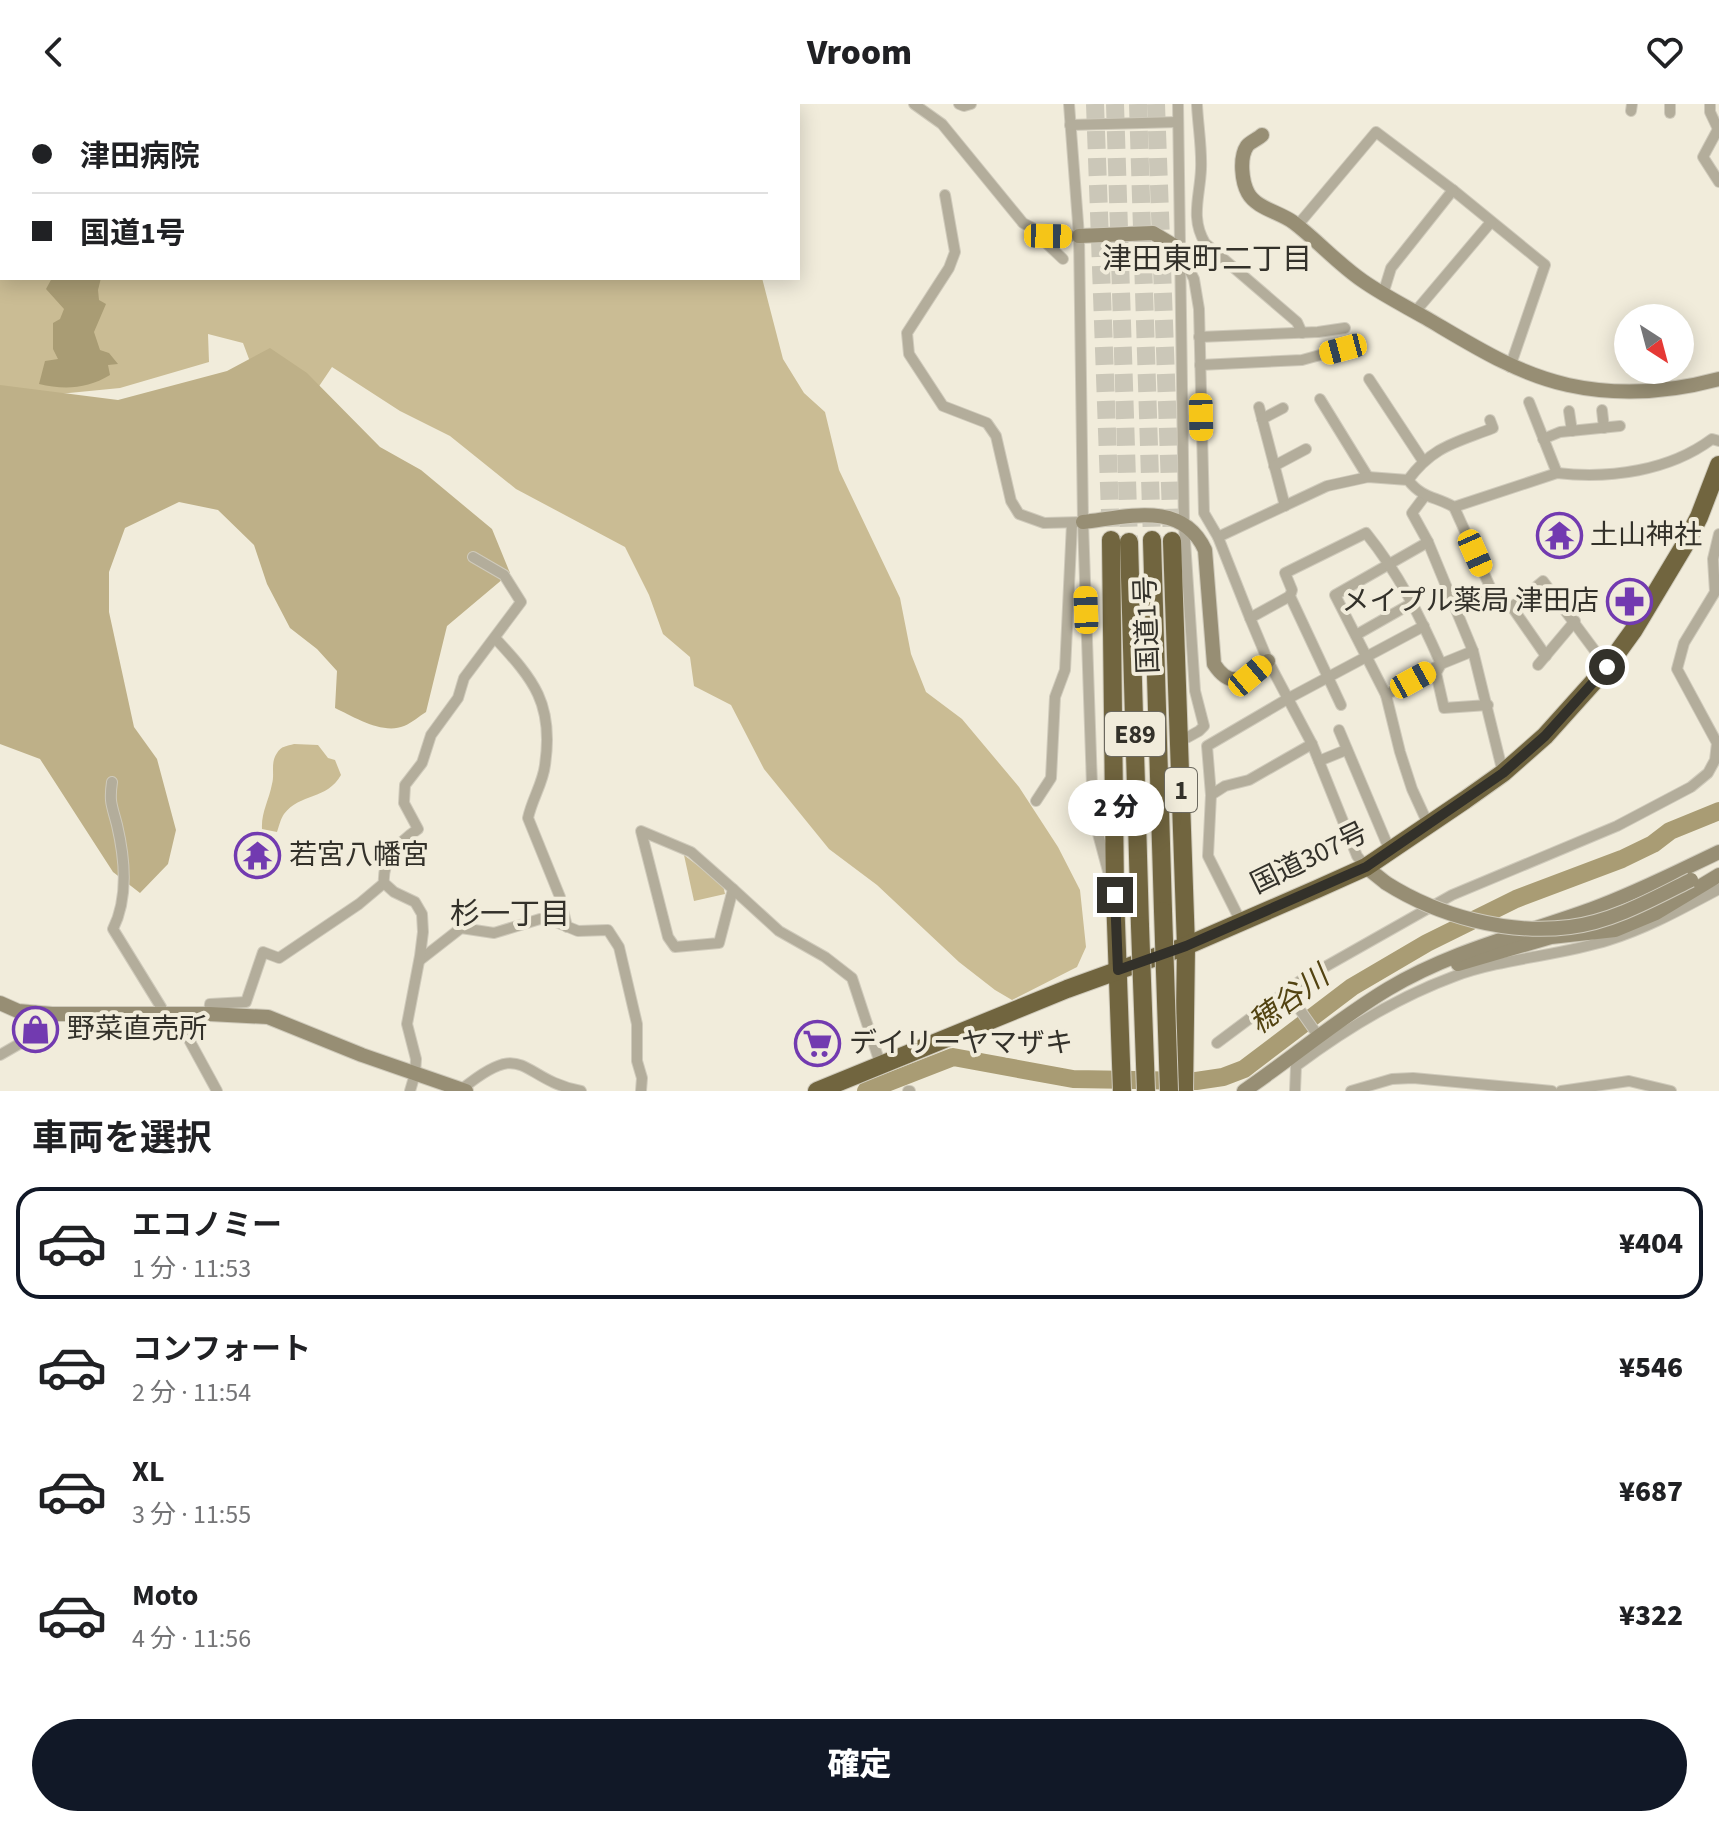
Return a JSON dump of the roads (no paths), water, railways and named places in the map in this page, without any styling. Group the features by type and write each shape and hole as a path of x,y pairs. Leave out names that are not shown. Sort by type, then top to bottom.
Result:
{"highway":[{"name":"国道307号","path":"817,1091 1118,970 1186,946 1366,867 1503,773 1545,736 1607,667 1633,631 1684,546 1719,465"},
{"name":"E89","path":"1152,540 1169,1091"},
{"name":"国道1号","path":"1122,1091 1115,895 1120,541 1146,1091"},
{"name":"国道1号","path":"1172,541 1186,946 1184,1091"}],"street":[{"path":"914,104 942,124 1023,223 1048,236 1153,233 1178,248 1194,279 1199,309 1204,513 1218,537 1268,661 1312,744 1357,856 1366,867 1386,883 1451,914 1535,929 1572,927 1612,916 1719,865"},
{"path":"959,104 971,104"},
{"path":"1069,104 1079,236 1078,522 1093,815 1115,895"},
{"path":"1178,104 1184,526 1195,691 1204,726 1179,742"},
{"path":"1710,104 1710,112 1718,129 1703,157 1719,182"},
{"path":"1197,105 1201,168 1195,215 1197,230 1205,243 1297,322 1302,333"},
{"path":"1070,125 1178,122"},
{"path":"1297,226 1376,132 1545,265 1510,367"},
{"path":"1262,135 1247,147 1243,163 1243,181 1257,205 1275,210 1383,294 1510,367 1569,385 1611,390 1657,390 1719,379"},
{"path":"1383,294 1391,268 1453,190"},
{"path":"945,195 955,252 949,268 907,333 909,354 943,406 987,423 996,436 1011,501 1019,514 1044,523 1165,514 1184,526 1200,539 1205,550 1214,664 1221,675 1238,680 1250,676 1268,661"},
{"path":"1415,312 1491,222"},
{"path":"1048,236 1045,242 1063,259"},
{"path":"1199,337 1345,328"},
{"path":"1318,332 1327,353"},
{"path":"1200,365 1302,360 1360,344"},
{"path":"1369,379 1423,461"},
{"path":"1320,399 1368,477"},
{"path":"1529,402 1557,473"},
{"path":"1259,407 1285,506"},
{"path":"1262,419 1283,408"},
{"path":"1602,410 1604,428"},
{"path":"1569,411 1572,431"},
{"path":"1408,480 1435,451 1493,428 1490,420"},
{"path":"1543,439 1560,432 1620,426"},
{"path":"1454,507 1557,473 1571,475 1649,470 1695,451 1712,439 1719,441"},
{"path":"1274,466 1306,449"},
{"path":"1218,537 1327,486 1368,477 1408,480 1424,497 1454,507 1491,589 1457,609"},
{"path":"1424,497 1412,513 1428,542 1473,651 1503,773"},
{"path":"1036,801 1051,778 1055,697 1065,670 1078,522"},
{"path":"1250,618 1290,596 1292,590 1285,573 1366,533 1390,562 1414,602 1441,664"},
{"path":"1217,1043 1286,990 1452,895 1617,826 1691,787 1708,773 1715,760 1717,743 1677,669 1684,643 1715,592 1713,559 1719,534"},
{"path":"1428,542 1335,595 1386,695 1404,765 1428,824"},
{"path":"410,1091 415,1074 415,1048 407,1024 420,960 423,932 420,907 384,883 383,872 396,848 418,829 404,803 405,785 425,758 431,735 458,698 464,678 521,602 504,575 473,557"},
{"path":"1575,621 1542,660 1512,607 1543,581 1575,621 1607,667"},
{"path":"1290,596 1341,705"},
{"path":"1356,635 1414,602"},
{"path":"1241,922 1208,856 1211,795 1207,746 1424,626"},
{"path":"495,638 528,674 543,708 546,721 545,766 528,818 560,897 567,927"},
{"path":"1386,695 1441,664 1473,651"},
{"path":"1441,664 1436,673 1444,708 1488,705"},
{"path":"1339,730 1390,851"},
{"path":"1211,795 1225,786 1249,780 1312,744"},
{"path":"1319,761 1346,750"},
{"path":"112,782 109,803 117,824 126,873 119,917 113,929 217,1091"},
{"path":"733,889 719,943 675,947 668,937 641,831 691,852 733,889 779,931 825,957 852,978 881,1066"},
{"path":"1352,1013 1389,988 1468,951 1632,894 1719,852"},
{"path":"1244,1091 1316,1033 1431,975 1475,958 1551,937 1615,930 1656,913 1719,875"},
{"path":"209,1014 210,1004 246,1002 263,952 279,958 359,904 384,883"},
{"path":"1295,1091 1296,1066 1336,1036 1424,990 1456,975 1607,940 1649,925 1719,889"},
{"path":"420,960 461,928 494,933 540,919 578,931 608,930 616,941 637,1024 641,1091"},
{"path":"1286,990 1316,1033"},
{"path":"0,1003 18,1011 52,1014 268,1017 464,1090 488,1069 510,1062 525,1066 559,1085 581,1091"},
{"path":"0,1055 47,1028 52,1014"},
{"path":"1351,1091 1392,1079 1413,1078 1552,1091"},
{"path":"1561,1091 1629,1081 1671,1091"}],"waterway":[{"name":"穂谷川","path":"866,1091 953,1057 1073,1079 1196,1081 1223,1077 1244,1069 1352,987 1427,943 1516,899 1622,859 1653,844 1670,831 1719,811"}],"tunnel":[{"path":"1095,104 1111,540"},
{"path":"1115,104 1129,542"},
{"path":"1138,104 1152,540"},
{"path":"1156,104 1172,541"}],"place":[{"name":"土山神社","path":"1559,535"},
{"name":"メイプル薬局 津田店","path":"1630,601"},
{"name":"若宮八幡宮","path":"258,855"},
{"name":"野菜直売所","path":"36,1029"},
{"name":"デイリーヤマザキ","path":"818,1043"}],"district":[{"name":"津田東町二丁目","path":"1207,259"},
{"name":"杉一丁目","path":"510,914"}]}
